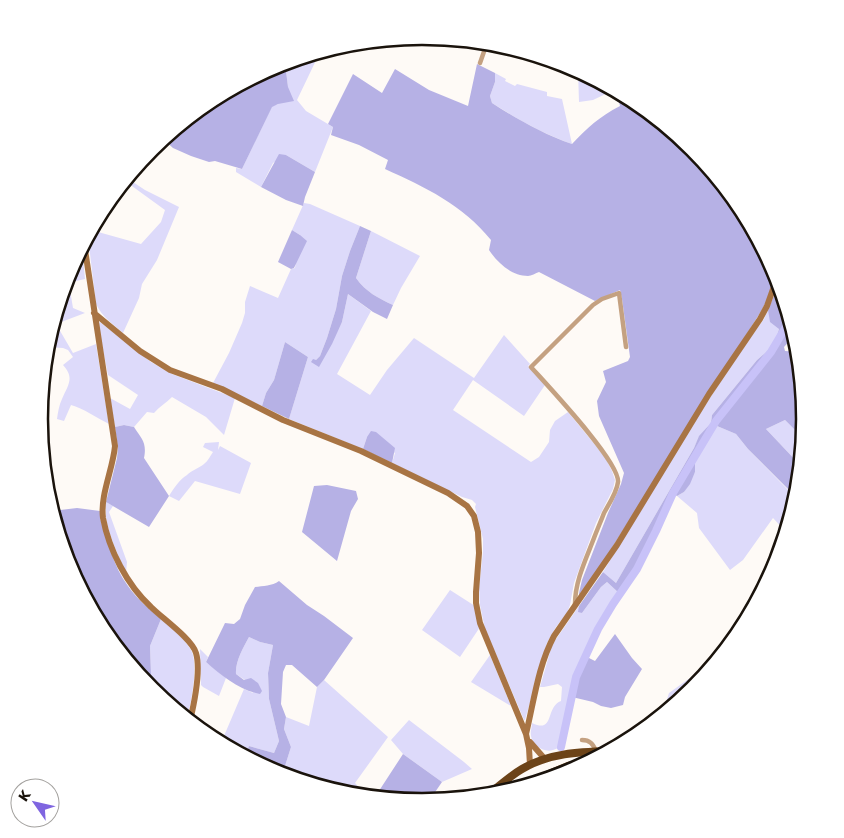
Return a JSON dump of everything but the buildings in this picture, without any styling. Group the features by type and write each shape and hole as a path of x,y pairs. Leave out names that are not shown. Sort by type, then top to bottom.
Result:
{"highway":[{"path":"501,785 544,758 592,751"},
{"path":"544,758 549,770"},
{"path":"530,765 533,776"}],"street":[{"path":"480,64 485,50"},
{"path":"86,256 115,446 103,502 104,523 114,552 128,582 144,601 182,635 195,650 197,682 196,698 192,714"},
{"path":"530,765 530,748 527,736 538,684 547,651 554,636 617,545 709,394 764,313 773,290"},
{"path":"575,606 580,575 603,516 617,488 618,478 603,451 531,367 593,305 602,299 619,293 626,347"},
{"path":"94,313 140,351 170,370 222,389 283,420 363,452 448,493 467,506 474,516 478,532 479,553 476,603 480,623 527,736 534,748 544,758"},
{"path":"582,740 591,742 595,750"}],"shaded area":[{"path":"316,61 297,100 306,111 333,127 315,172 286,155 273,163 261,187 236,172 236,168 242,169 272,106 278,104 288,87 286,71"},
{"path":"477,64 495,73 495,82 490,96 492,103 530,126 572,144 594,123 620,106 619,101 650,122 669,138 719,191 746,232 772,286 760,313 601,565 579,595 582,580 624,473 599,416 597,401 606,382 603,371 628,361 630,357 620,290 595,301 539,272 528,276 510,271 492,255 489,250 491,240 456,207 429,190 385,169 388,160 359,145 331,135 333,127 328,124 353,74 382,93 395,69 429,90 468,106"},
{"path":"286,70 288,87 294,101 272,107 242,169 215,161 209,162 173,148 169,144 175,138 214,108 235,95"},
{"path":"495,73 515,86 517,84 547,92 547,96 562,99 572,144 531,126 492,103 490,96 495,82"},
{"path":"578,80 606,94 593,100 579,102"},
{"path":"279,154 286,155 315,172 303,206 286,200 261,187"},
{"path":"133,182 179,207 157,260 142,284 139,298 123,333 105,317 96,304 89,249 98,232 141,244 161,222 165,210 130,185"},
{"path":"304,203 360,226 342,276 336,309 327,338 320,356 316,360 319,366 342,322 348,294 371,311 337,374 370,395 387,370 414,338 474,378 504,335 530,364 528,366 545,385 524,416 473,380 453,410 531,462 539,457 549,442 550,430 555,421 568,412 605,457 612,471 615,480 613,489 596,523 574,583 567,613 547,643 525,720 485,629 479,588 483,539 475,507 476,504 472,500 392,463 395,453 367,437 363,449 289,419 308,357 285,342 274,380 266,393 262,406 213,383 242,323 245,313 245,302 250,286 278,298 291,269 295,268 300,235 292,230"},
{"path":"360,226 371,231 356,278 373,294 393,305 387,319 373,312 348,294 342,322 319,367 311,362 320,356 327,338 336,309 342,276"},
{"path":"292,230 307,241 294,268 291,269 278,262"},
{"path":"371,231 420,256 393,305 373,294 356,278"},
{"path":"83,261 85,279 74,282"},
{"path":"70,292 73,308 85,313 61,322"},
{"path":"774,295 788,342 784,347 785,351 790,351 793,370 796,431 785,420 766,429 794,458 789,490 748,449 736,434 717,426 695,462 695,472 690,484 684,492 677,496 672,493 637,569 620,594 607,582 601,587 582,613 578,612 579,606 603,572 616,583 694,448 699,436 711,423 712,415 757,360 771,348 779,329 770,322 768,310"},
{"path":"768,310 779,329 771,348 757,360 712,415 711,423 699,437 616,583 603,572 695,421 737,356 764,319"},
{"path":"100,322 151,362 172,374 235,398 224,435 206,417 172,397 154,413 147,412 134,427 124,425 115,427 110,398 130,409 138,395 108,375 98,324"},
{"path":"59,329 73,353 96,344 109,424 71,405 64,421 57,419 60,404 70,378 63,365 73,357 68,350 55,348"},
{"path":"285,342 308,357 289,419 262,406 266,393 274,380"},
{"path":"785,420 796,431 794,458 766,429"},
{"path":"124,425 134,427 141,438 145,449 144,458 169,496 149,527 106,502 117,458 118,448 115,427"},
{"path":"717,426 736,434 789,491 780,526 773,518 743,560 730,570 699,528 697,513 677,496 684,492 695,472 695,462"},
{"path":"371,431 376,432 395,448 392,463 363,449"},
{"path":"219,442 218,450 220,446 251,463 240,494 195,481 179,501 169,496 182,479 208,460 213,452 203,447 205,443"},
{"path":"327,485 356,491 358,499 351,511 337,561 302,532 314,486"},
{"path":"106,502 113,506 109,512 127,562 126,573 109,530"},
{"path":"77,508 100,511 100,518 118,570 139,600 161,619 150,646 152,677 125,647 98,606 76,562 60,510"},
{"path":"279,581 307,605 353,638 317,687 292,665 286,665 283,672 281,704 286,717 284,729 291,747 285,767 248,749 249,746 274,753 279,741 269,699 268,673 273,645 249,637 237,665 236,674 244,680 251,678 258,683 262,691 260,694 238,686 206,662 225,623 234,624 240,619 255,587"},
{"path":"607,582 620,594 598,629 576,677 561,747 550,751 542,749 532,739 532,723 544,725 556,704 561,701 562,687 558,684 540,687 552,645 579,606 582,613 601,587"},
{"path":"450,590 475,606 480,627 460,657 422,630"},
{"path":"161,619 185,641 191,650 194,674 189,711 152,677 150,646"},
{"path":"615,634 642,669 625,697 623,705 611,708 572,697 576,677 585,656 595,661"},
{"path":"249,637 273,645 268,673 269,699 279,741 274,753 249,746 248,749 224,736 244,689 253,693 245,680 236,674 242,650"},
{"path":"200,649 208,657 206,662 226,678 219,696 201,685"},
{"path":"490,655 511,706 471,682"},
{"path":"692,677 666,703 669,693"},
{"path":"324,680 388,737 355,783 359,788 325,780 285,767 291,747 284,729 286,717 309,726 317,687"},
{"path":"409,720 472,769 442,782 403,754 391,740"},
{"path":"403,754 442,782 435,792 379,790"}],"waterway":[{"path":"561,747 576,677 598,629 637,569 673,493 716,421 771,352 785,329"}]}
